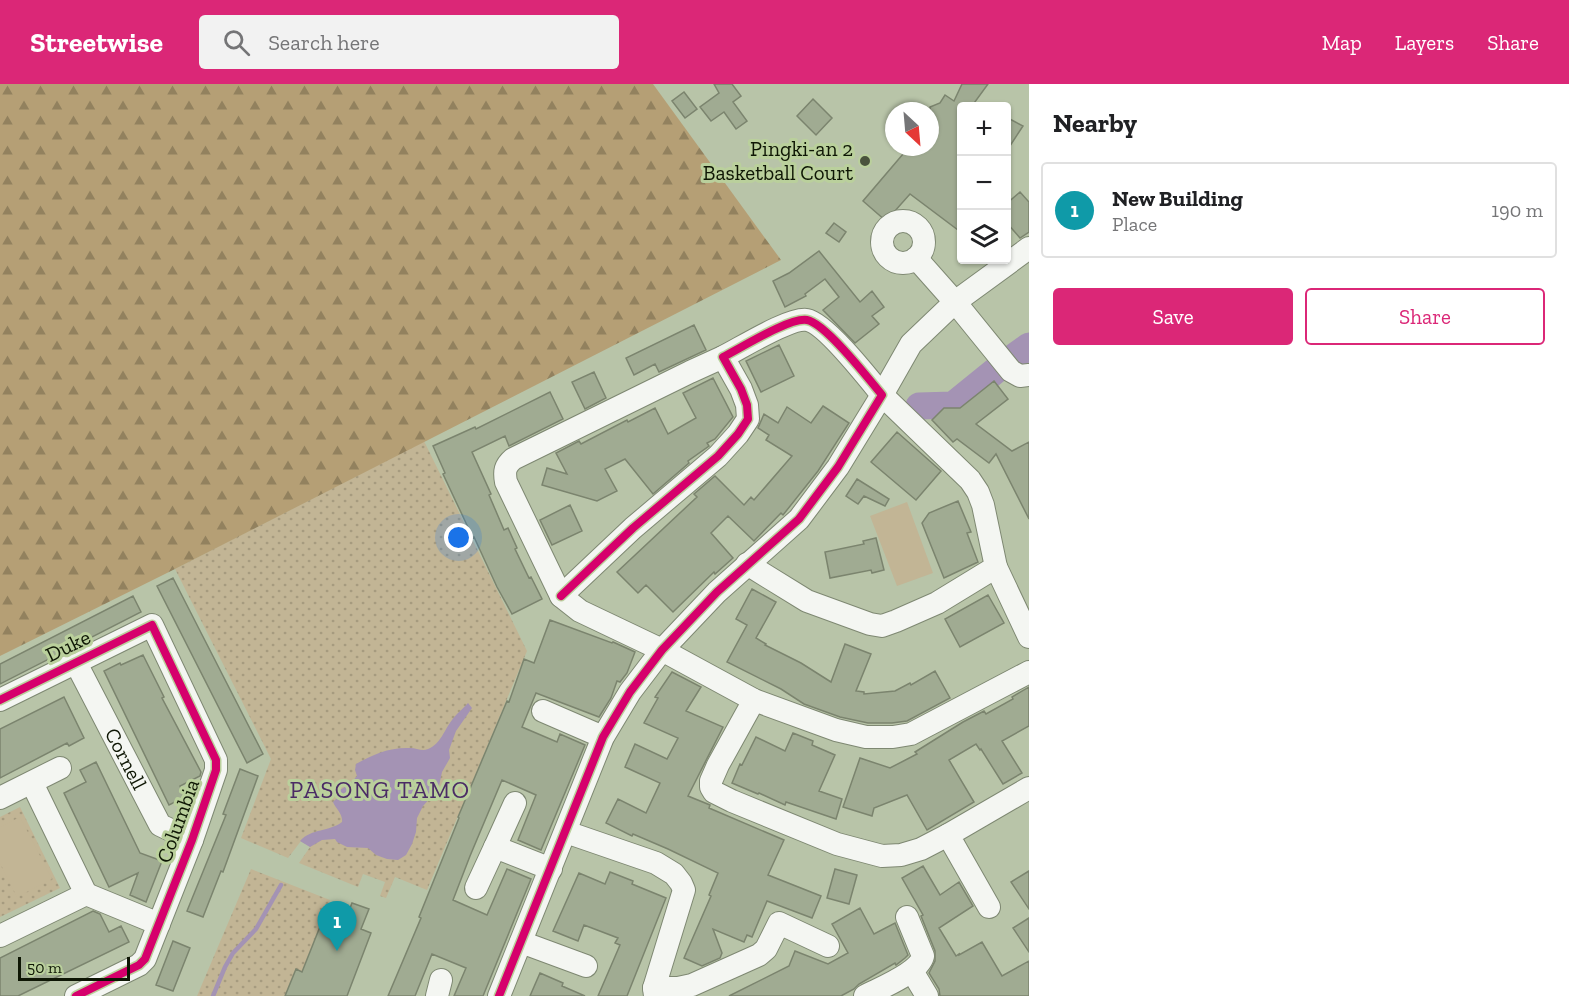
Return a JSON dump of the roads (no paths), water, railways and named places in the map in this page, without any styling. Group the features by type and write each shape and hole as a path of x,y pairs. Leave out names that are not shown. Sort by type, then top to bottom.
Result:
{"street":[{"path":"499,996 603,737 630,692 662,650 717,592 799,519 838,467 911,344 955,302 1029,248"},
{"path":"916,258 1011,371 1020,376 1029,375"},
{"path":"1029,637 996,567 983,505 970,480 882,395 830,335 806,319 785,324 723,357 513,459 506,465 504,474 506,482 561,596 580,611 662,650 754,700 836,730 866,737 893,737 911,734 1029,672"},
{"path":"561,596 633,528 718,456 738,434 748,419 747,405 723,357"},
{"path":"747,564 807,601 870,624 882,626 937,603 996,567"},
{"name":"Duke","path":"0,700 152,625"},
{"name":"Columbia","path":"76,996 139,965 145,959 192,840 216,770 216,760 152,625"},
{"name":"Cornell","path":"76,663 160,825 192,840"},
{"path":"754,700 718,765 711,781 711,787 714,792 732,801 837,844 882,856 900,855 921,849 1029,788"},
{"path":"543,711 603,737"},
{"path":"0,798 60,768"},
{"path":"32,783 86,894 159,924"},
{"path":"476,888 515,803"},
{"path":"566,832 656,863 674,874 681,883 684,890 655,992 692,985 759,955 766,950 778,923 828,946"},
{"path":"948,835 989,907"},
{"path":"495,847 551,869"},
{"path":"0,936 86,894"},
{"path":"865,996 912,971 923,958 907,917"},
{"path":"521,942 586,966"},
{"path":"912,971 927,996"}],"waterway":[{"path":"1015,356 1029,346"},
{"path":"919,406 953,405 995,371"},
{"path":"213,996 233,953 256,929 281,885"}],"place":[{"name":"Pingki-an 2 Basketball Court","path":"865,161"},
{"name":"New Building","path":"337,951"}],"district":[{"name":"PASONG TAMO","path":"380,790"}]}
